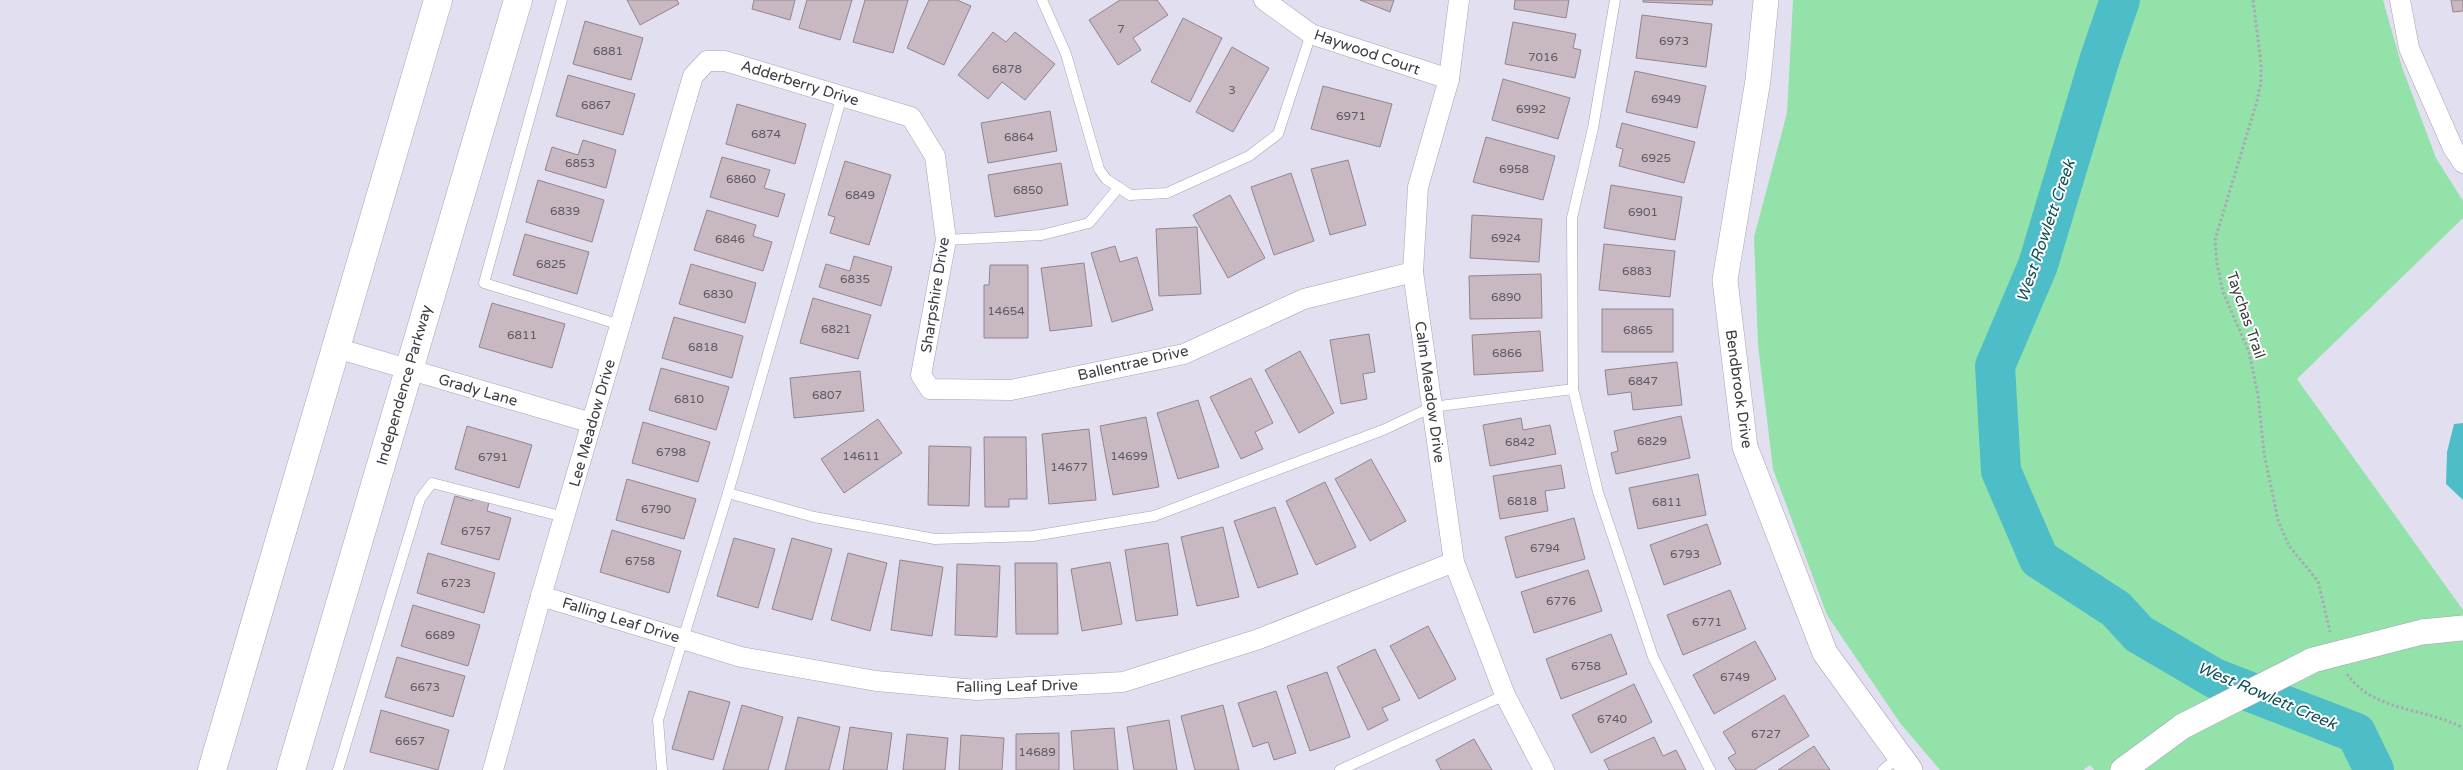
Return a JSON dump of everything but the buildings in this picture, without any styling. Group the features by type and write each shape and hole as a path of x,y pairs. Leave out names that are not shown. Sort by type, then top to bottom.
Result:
{"main road":[{"path":"212,770 438,0"},
{"name":"Independence Parkway","path":"291,770 518,0"}],"street":[{"name":"Haywood Court","path":"1264,0 1310,34 1449,79"},
{"name":"Calm Meadow Drive","path":"1460,0 1449,79 1418,187 1412,272 1454,562 1505,695 1544,770"},
{"name":"Bendbrook Drive","path":"1766,0 1758,80 1725,280 1745,447 1825,653 1898,765"},
{"path":"2400,0 2409,48 2453,148 2463,163"},
{"name":"Adderberry Drive","path":"693,76 706,61 724,61 911,116"},
{"name":"Lee Meadow Drive","path":"493,770 541,596 693,76"},
{"name":"Sharpshire Drive","path":"911,116 935,156 946,240 921,375 930,389"},
{"name":"Ballentrae Drive","path":"930,389 1011,390 1184,354 1304,299 1412,272"},
{"name":"Grady Lane","path":"336,348 592,423"},
{"name":"Falling Leaf Drive","path":"541,596 741,657 876,681 977,690 1123,682 1259,639 1454,562"},
{"path":"2123,770 2183,726 2313,660 2422,632 2463,628"}],"lane":[{"path":"562,0 484,283 621,325"},
{"path":"1042,0 1066,54 1099,168 1106,179 1130,195 1167,193 1250,156 1278,134 1310,34"},
{"path":"1615,0 1593,128 1572,218 1573,389 1598,492 1653,658 1710,770"},
{"path":"662,770 658,720 728,493 842,96"},
{"path":"946,240 1042,235 1089,223 1119,187"},
{"path":"728,493 814,517 935,540 1032,536 1154,516 1383,430 1432,407 1573,389"},
{"path":"338,770 420,499 432,483 564,517"},
{"path":"1340,770 1505,695"}],"path":[{"name":"Taychas Trail","path":"2253,0 2261,82 2215,240 2223,292 2249,352 2258,395 2264,453 2278,520 2288,546 2318,581 2329,627"},
{"path":"2355,686 2381,702 2440,718 2463,728"}],"green space":[{"path":"1793,0 2383,0 2402,67 2436,158 2463,201 2463,218 2297,379 2463,610 2463,770 2094,770 2090,765 2083,770 1940,770 1900,723 1827,615 1773,469 1758,345 1754,237 1787,113"}],"water":[{"path":"2463,423 2463,500 2446,484 2447,452 2454,424"}],"waterway":[{"name":"West Rowlett Creek","path":"2120,0 2100,58 2038,265 1995,366 2001,471 2039,559 2116,609 2139,634 2214,678 2356,733 2374,770"}]}
